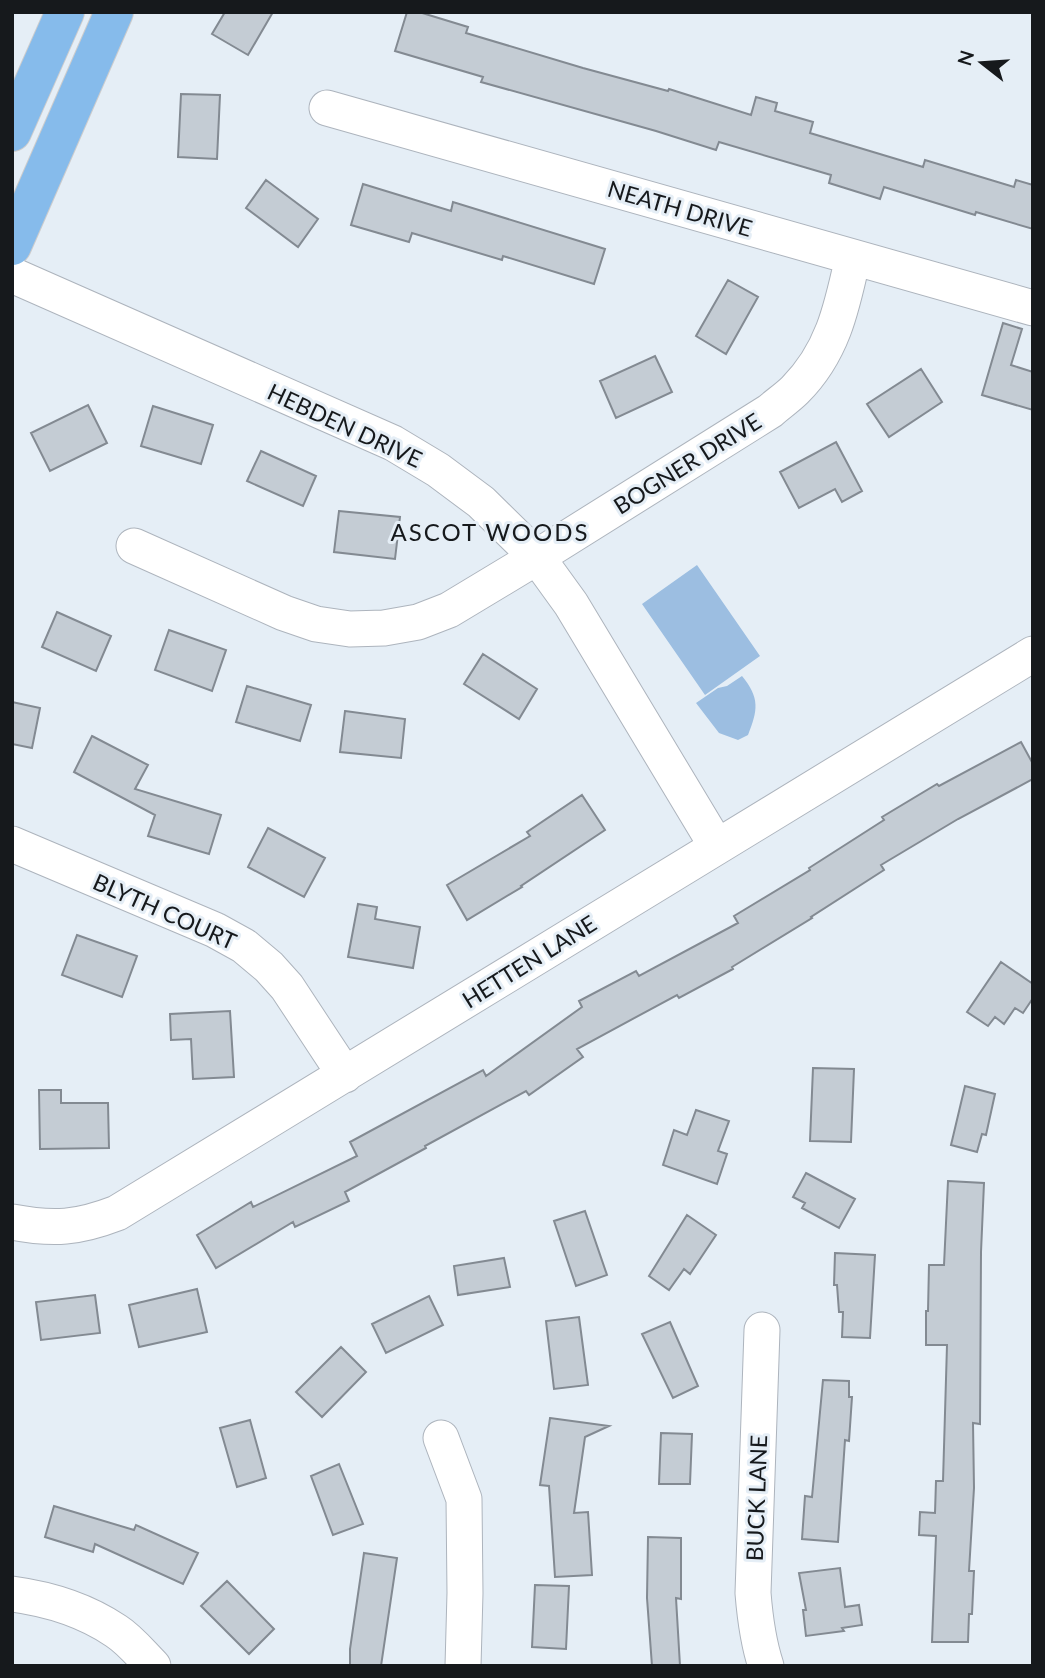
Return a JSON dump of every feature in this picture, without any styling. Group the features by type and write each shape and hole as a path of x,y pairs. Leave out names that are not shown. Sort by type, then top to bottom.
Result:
{"main road":[{"path":"12,132 65,12"},
{"path":"12,246 114,12"}],"street":[{"name":"NEATH DRIVE","path":"327,108 1033,308"},
{"name":"BOGNER DRIVE","path":"134,546 284,613 316,624 350,629 384,628 418,622 449,610 770,411 795,390 816,365 832,338 841,313 853,257"},
{"name":"HEBDEN DRIVE","path":"12,275 393,443 438,470 481,502 537,557 571,604 716,845"},
{"name":"HETTEN LANE","path":"12,1222 40,1227 68,1227 117,1213 1033,654"},
{"name":"BLYTH COURT","path":"12,844 215,930 244,946 287,987 345,1075"},
{"name":"BUCK LANE","path":"762,1330 753,1593 766,1666"},
{"path":"441,1438 464,1499 464,1666"},
{"path":"12,1594 50,1601 85,1614 117,1631 152,1666"}],"shaded area":[{"path":"697,565 760,656 705,695 642,604"},
{"path":"742,676 752,691 756,704 748,735 738,740 719,733 696,703"}],"building":[{"path":"225,12 273,12 248,55 212,34"},
{"path":"407,12 419,12 468,27 466,33 583,68 668,91 669,89 751,115 756,97 777,103 775,111 813,122 810,133 923,167 925,160 1014,187 1016,180 1033,185 1033,229 976,212 975,215 884,187 880,199 829,183 831,175 719,142 716,150 481,82 483,77 395,51"},
{"path":"181,94 220,95 217,159 178,157"},
{"path":"266,180 318,219 298,247 246,208"},
{"path":"363,184 451,211 453,202 605,249 594,284 503,256 502,260 412,233 409,242 351,225"},
{"path":"728,280 758,297 726,354 696,336"},
{"path":"1003,323 1022,329 1011,365 1033,372 1033,410 982,395"},
{"path":"655,356 672,392 616,418 600,381"},
{"path":"921,369 942,402 889,437 867,404"},
{"path":"88,405 107,443 50,471 31,433"},
{"path":"153,406 213,425 201,464 141,446"},
{"path":"836,442 862,491 842,502 835,489 799,508 780,472"},
{"path":"261,451 316,476 303,506 247,481"},
{"path":"339,511 400,517 395,559 334,552"},
{"path":"57,612 111,636 96,671 42,647"},
{"path":"169,630 226,650 212,691 155,670"},
{"path":"483,654 537,689 519,719 464,684"},
{"path":"247,686 311,705 300,741 236,722"},
{"path":"12,702 40,708 32,748 12,744"},
{"path":"345,711 405,719 401,758 340,752"},
{"path":"92,736 148,765 135,789 221,815 209,854 148,836 155,815 74,772"},
{"path":"1021,742 1033,764 1033,779 958,819 881,865 884,870 732,967 733,969 679,998 677,995 577,1049 583,1057 529,1095 526,1091 345,1192 349,1201 295,1227 293,1222 216,1268 197,1235 251,1202 253,1207 357,1156 350,1142 483,1070 486,1076 582,1007 579,1001 636,971 639,976 738,923 734,916 810,870 809,868 884,820 882,817 937,784 939,786"},
{"path":"582,795 605,830 522,887 467,920 447,885 530,836 527,832"},
{"path":"268,828 325,858 304,897 248,867"},
{"path":"358,904 377,907 375,919 420,927 413,968 348,957"},
{"path":"77,935 137,956 122,997 62,975"},
{"path":"1001,962 1033,984 1033,998 1023,1013 1015,1008 1004,1024 995,1017 988,1026 967,1012"},
{"path":"230,1011 234,1077 193,1079 191,1039 171,1040 170,1014"},
{"path":"813,1068 854,1069 851,1142 810,1141"},
{"path":"965,1086 995,1094 986,1135 982,1134 977,1152 951,1145"},
{"path":"39,1090 61,1090 61,1103 108,1103 109,1148 40,1149"},
{"path":"696,1110 729,1121 718,1151 727,1154 717,1184 663,1165 674,1130 687,1135"},
{"path":"806,1173 855,1199 839,1228 802,1208 805,1203 793,1197"},
{"path":"948,1181 984,1183 980,1424 973,1423 974,1488 969,1571 974,1571 968,1642 932,1642 936,1536 919,1535 920,1512 935,1513 936,1481 943,1481 947,1345 926,1345 926,1311 929,1265 944,1265"},
{"path":"585,1211 607,1275 576,1286 554,1221"},
{"path":"687,1215 716,1235 690,1274 684,1269 669,1290 649,1276"},
{"path":"835,1253 875,1255 870,1338 842,1337 843,1312 839,1312 837,1285 834,1285"},
{"path":"504,1258 510,1287 458,1295 454,1266"},
{"path":"197,1289 207,1332 139,1347 129,1305"},
{"path":"95,1295 100,1333 41,1340 36,1302"},
{"path":"429,1296 443,1325 386,1353 372,1324"},
{"path":"579,1317 588,1385 554,1389 546,1321"},
{"path":"670,1322 698,1386 673,1398 642,1334"},
{"path":"341,1347 366,1372 322,1417 296,1392"},
{"path":"823,1380 849,1381 849,1397 852,1397 849,1441 845,1440 838,1542 802,1539 805,1496 812,1497"},
{"path":"550,1418 609,1426 585,1437 574,1513 588,1512 592,1575 555,1577 549,1486 540,1485"},
{"path":"250,1420 266,1478 237,1487 220,1428"},
{"path":"661,1433 692,1434 690,1484 659,1484"},
{"path":"339,1464 363,1524 333,1535 311,1476"},
{"path":"54,1506 134,1530 136,1525 198,1553 183,1584 95,1544 93,1552 45,1537"},
{"path":"648,1537 681,1538 681,1599 676,1598 680,1666 652,1666 647,1598"},
{"path":"364,1553 397,1558 381,1666 350,1666"},
{"path":"840,1568 845,1607 859,1605 862,1625 842,1628 844,1631 806,1636 803,1610 806,1610 799,1573"},
{"path":"227,1581 274,1629 249,1654 201,1606"},
{"path":"535,1585 569,1586 566,1649 532,1647"}],"district":[{"name":"ASCOT WOODS","path":"490,531"}]}
